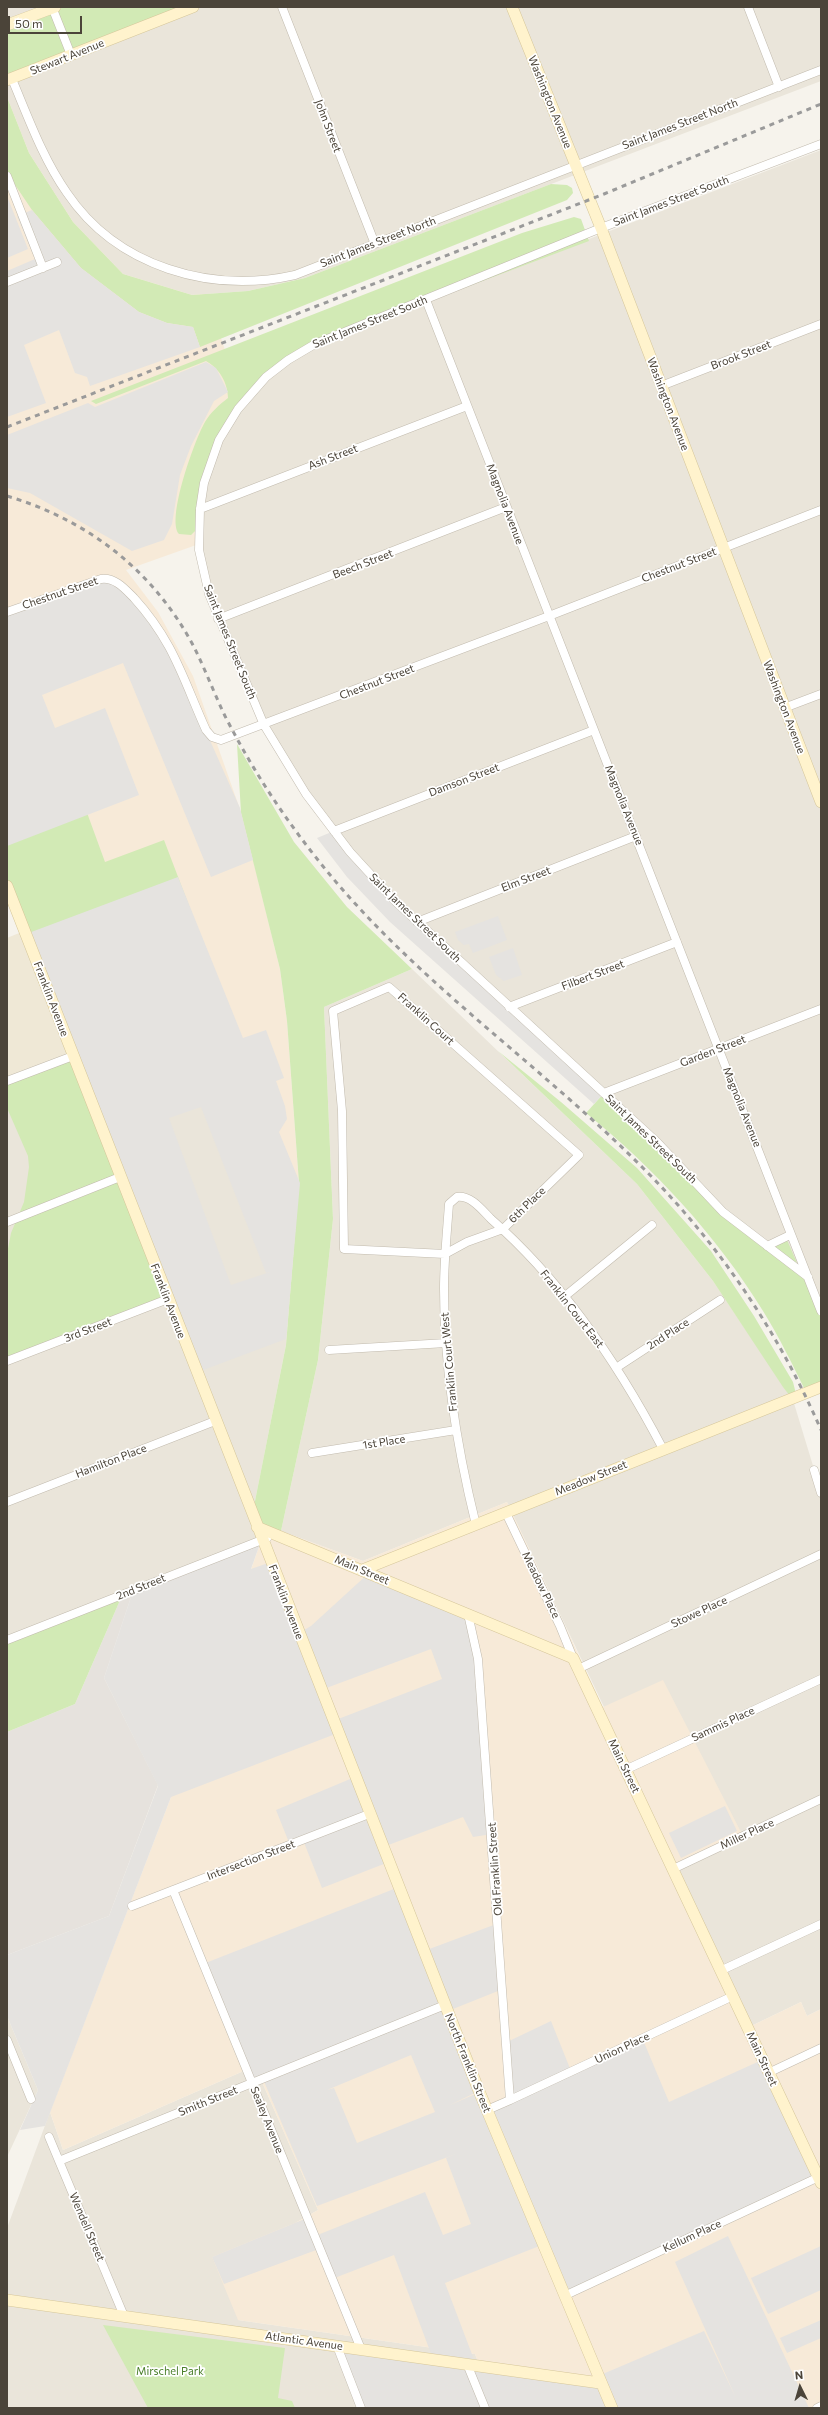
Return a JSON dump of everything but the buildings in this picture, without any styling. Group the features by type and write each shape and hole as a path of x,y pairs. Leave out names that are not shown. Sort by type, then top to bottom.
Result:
{"main road":[{"path":"7,25 53,7"},
{"name":"Stewart Avenue","path":"9,80 193,7"},
{"name":"Washington Avenue","path":"512,7 601,228 722,548 821,802"},
{"name":"Franklin Avenue","path":"7,886 331,1715"},
{"name":"Meadow Street","path":"362,1570 821,1387"},
{"name":"Main Street","path":"257,1527 573,1658 625,1770 722,1970 768,2073 820,2179"},
{"name":"North Franklin Street","path":"331,1715 487,2110 600,2383 612,2408"},
{"name":"Atlantic Avenue","path":"7,2300 600,2383"}],"street":[{"path":"53,7 71,55"},
{"name":"John Street","path":"282,7 375,244"},
{"path":"748,7 778,87"},
{"name":"Saint James Street North","path":"9,80 50,167 67,194 88,219 111,239 146,261 200,278 250,282 295,274 821,70"},
{"name":"Saint James Street South","path":"808,1277 723,1212 657,1142 417,922 372,877 334,831 292,773 264,725 218,619 201,568 198,528 204,483 219,440 240,406 266,377 288,360 314,344 601,228 821,144"},
{"path":"7,176 42,268"},
{"path":"7,282 57,262"},
{"name":"Magnolia Avenue","path":"426,300 719,1049 790,1235 821,1311"},
{"name":"Brook Street","path":"661,386 821,324"},
{"name":"Ash Street","path":"200,509 467,406"},
{"name":"Beech Street","path":"218,619 506,507"},
{"name":"Chestnut Street","path":"7,612 101,579 114,581 139,604 164,637 180,666 208,734 216,739 224,740 821,510"},
{"path":"784,708 821,694"},
{"name":"Damson Street","path":"334,831 594,730"},
{"name":"Elm Street","path":"417,922 636,836"},
{"name":"Filbert Street","path":"509,1007 677,942"},
{"name":"Franklin Court","path":"445,1254 344,1249 342,1111 333,1011 389,987 579,1155"},
{"name":"Garden Street","path":"604,1093 821,1008"},
{"path":"7,1081 73,1056"},
{"name":"6th Place","path":"445,1254 467,1242 503,1229 579,1155"},
{"path":"7,1222 120,1177"},
{"name":"Franklin Court East","path":"454,1199 463,1196 468,1198 503,1229 585,1323 645,1413 663,1449"},
{"name":"Franklin Court West","path":"454,1199 449,1204 445,1254 444,1290 446,1343 456,1430 476,1525"},
{"path":"564,1298 652,1225"},
{"path":"767,1246 790,1235"},
{"name":"3rd Street","path":"7,1361 168,1299"},
{"name":"2nd Place","path":"616,1368 720,1300"},
{"path":"329,1350 446,1343"},
{"name":"Hamilton Place","path":"7,1502 215,1421"},
{"name":"1st Place","path":"312,1453 456,1430"},
{"path":"814,1470 821,1493"},
{"name":"Meadow Place","path":"506,1513 560,1626 573,1658"},
{"name":"2nd Street","path":"7,1640 275,1534"},
{"name":"Stowe Place","path":"578,1669 821,1554"},
{"name":"Old Franklin Street","path":"468,1614 478,1659 510,2100"},
{"name":"Sammis Place","path":"625,1770 821,1679"},
{"name":"Miller Place","path":"673,1869 821,1799"},
{"name":"Intersection Street","path":"132,1906 369,1814"},
{"name":"Sealey Avenue","path":"173,1890 361,2349"},
{"path":"722,1970 821,1924"},
{"name":"Union Place","path":"510,2100 733,1996"},
{"name":"Smith Street","path":"59,2161 445,2005"},
{"path":"7,2040 31,2099"},
{"path":"768,2073 821,2048"},
{"path":"487,2110 510,2100"},
{"name":"Wendell Street","path":"49,2137 124,2316"},
{"name":"Kellum Place","path":"564,2296 820,2179"},
{"path":"337,2346 361,2408"},
{"path":"467,2364 485,2408"},
{"path":"817,2408 821,2406"}],"shaded area":[{"path":"7,7 821,7 821,81 305,278 248,291 192,295 123,274 73,222 29,153 7,97"},
{"path":"7,97 29,153 73,222 123,274 192,295 206,294 243,403 225,429 203,489 199,544 126,570 158,612 193,676 242,815 280,969 287,1021 299,1183 7,888"},
{"path":"821,150 821,1311 743,1227 417,922 334,831 264,725 201,568 200,509 218,443 266,377 315,344"},
{"path":"7,196 28,249 7,258"},
{"path":"32,210 81,268 139,312 167,323 193,327 200,347 90,386 87,377 75,373 59,330 24,345 46,403 7,417 7,271 35,259 17,216"},
{"path":"206,362 216,368 228,392 214,401 191,446 180,475 172,524 164,540 132,551 30,493 7,488 7,435 88,403 95,407"},
{"path":"101,579 130,594 164,637 240,808 253,860 211,877 123,663 42,695 55,728 105,708 139,795 7,846 7,612"},
{"path":"334,831 371,876 604,1093 594,1104 390,922 347,877 317,838"},
{"path":"178,877 243,1038 266,1030 284,1078 276,1081 285,1106 287,1119 279,1132 300,1183 286,1339 198,1372 26,934","holes":["201,1107 266,1273 270,1272 231,1285 169,1118"]},
{"path":"498,916 507,940 473,953 469,944 464,945 458,940 455,932"},
{"path":"24,931 73,1052 7,1078 7,938"},
{"path":"513,948 522,975 504,981 496,975 489,957"},
{"path":"412,969 637,1184 713,1281 793,1400 821,1492 821,2009 807,2016 801,2002 747,2028 604,1707 507,1502 363,1561 281,1531 318,1360 333,1219 324,1007"},
{"path":"236,1021 299,1183 286,1345 253,1511 265,1539 7,1642 7,1078"},
{"path":"507,1502 603,1707 663,1680 743,1836 673,1869 747,2028 801,2002 807,2016 821,2009 821,2408 496,2408 475,2354 238,2320 212,2257 297,2222 318,2210 255,2066 63,2150 50,2112 171,1797 261,1541 281,1531 363,1561"},
{"path":"261,1541 251,1569 271,1562 299,1633 311,1626 369,1573 468,1614 478,1665 492,1834 473,1837 463,1817 383,1847 389,1862 322,1888 303,1840 290,1845 276,1810 355,1777 338,1733 171,1797 45,2126 20,2130 38,2090 7,2016 7,1955 109,1916 158,1786 104,1678 132,1594","holes":["431,1649 442,1679 333,1721 321,1690"]},
{"path":"132,1594 104,1678 158,1785 109,1916 7,1955 7,1732 75,1704 121,1598"},
{"path":"725,1806 737,1831 681,1858 669,1833"},
{"path":"399,1887 424,1951 499,1923 503,1989 448,2011 479,2091 450,2105 480,2092 487,2109 510,2099 507,2042 551,2021 571,2071 643,2040 669,2102 762,2060 819,2178 564,2296 542,2245 445,2283 476,2365 600,2383 598,2376 704,2331 736,2398 675,2262 728,2236 809,2408 363,2408 337,2346 433,2359 394,2255 332,2279 319,2249 224,2284 212,2257 307,2218 315,2236 425,2192 443,2235 471,2224 446,2158 456,2154 317,2206 263,2079 252,2083 203,1964","holes":["411,2055 435,2112 357,2143 334,2088 327,2090"]},
{"path":"7,2016 38,2090 7,2157"},
{"path":"255,2066 318,2210 297,2222 238,2320 475,2354 496,2408 7,2408 7,2228 50,2112 63,2150"},
{"path":"821,2246 821,2290 768,2314 751,2278"},
{"path":"821,2320 821,2338 787,2353 780,2338"}],"green space":[{"path":"49,7 196,7 7,81 7,23"},
{"path":"7,97 29,153 73,222 123,274 192,295 248,291 305,278 551,184 567,185 572,188 573,193 567,200 200,347 193,327 167,323 139,312 81,268 32,210 7,173"},
{"path":"574,217 581,219 589,241 315,344 297,354 243,403 212,460 198,528 191,535 179,534 176,526 176,513 179,496 183,479 200,431 215,409 228,398 228,392 222,376 211,364 206,361 96,404 91,401 522,233"},
{"path":"237,744 294,842 347,907 412,969 324,1007 333,1219 318,1360 281,1531 265,1539 253,1511 286,1345 299,1183 287,1021 280,969 241,813"},
{"path":"7,808 86,810 105,862 164,840 231,1016 26,934 7,886"},
{"path":"498,1051 561,1102 637,1168 711,1251 754,1316 793,1382 797,1398 793,1400 783,1387 713,1281 637,1184"},
{"path":"73,1052 169,1297 7,1360 7,1254 11,1233 24,1202 29,1167 28,1156 7,1108 7,1078"},
{"path":"604,1093 723,1212 800,1270 821,1311 821,1389 807,1394 781,1342 745,1283 726,1256 683,1204 636,1157 586,1113"},
{"path":"787,1240 797,1263 772,1247"},
{"path":"121,1598 75,1704 7,1732 7,1642"},
{"name":"Mirschel Park","path":"103,2325 285,2348 278,2398 292,2401 295,2408 148,2408"}],"railway":[{"path":"7,427 604,194 821,104"},
{"path":"7,496 37,506 65,519 91,534 116,552 139,572 178,620 194,647 225,716 256,772 292,826 318,860 354,903 393,943 434,982 604,1130 671,1198 722,1259 745,1291 786,1359 821,1430"}]}
